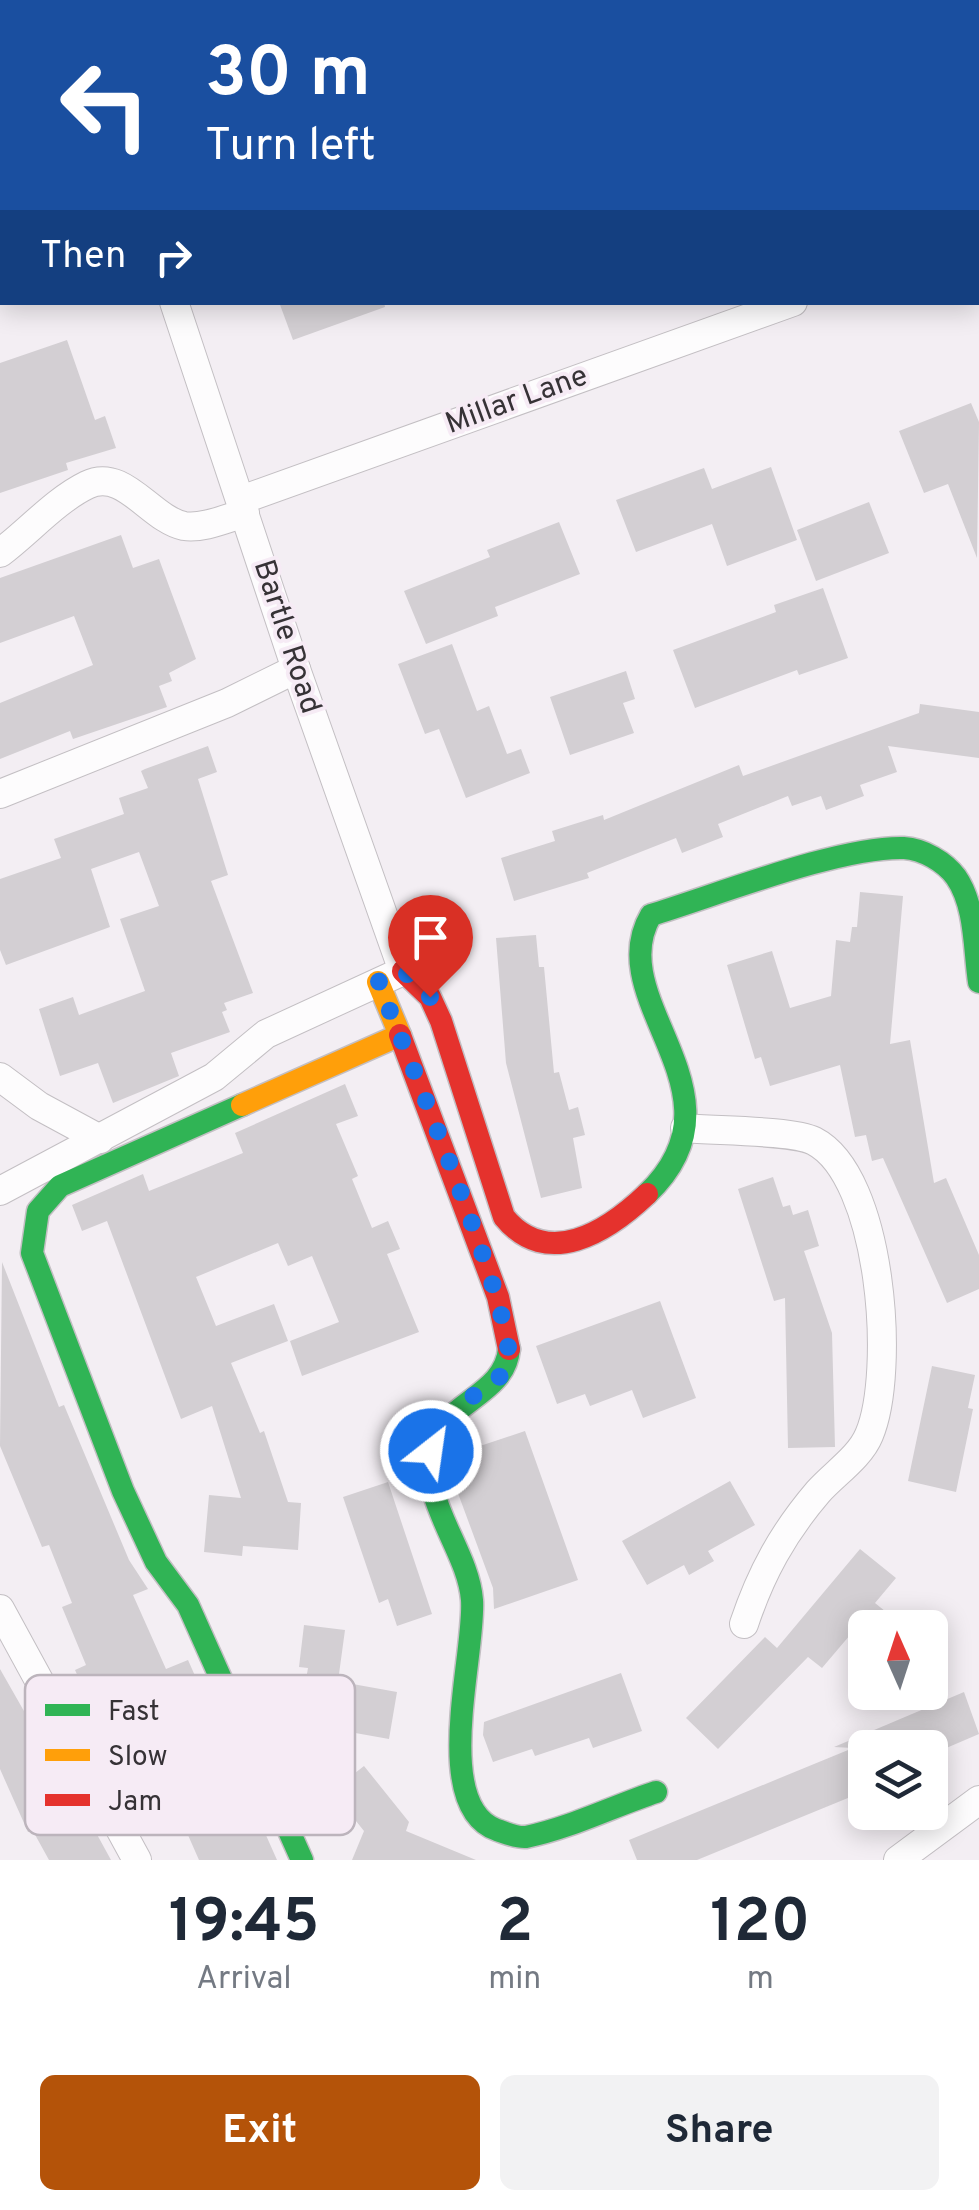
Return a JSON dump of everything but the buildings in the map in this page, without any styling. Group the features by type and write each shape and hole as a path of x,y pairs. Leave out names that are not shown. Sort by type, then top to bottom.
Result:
{"street":[{"name":"Bartle Road","path":"175,305 296,669 391,976"},
{"name":"Millar Lane","path":"0,553 77,492 102,480 118,484 180,525 194,526 786,305"},
{"path":"0,794 226,704 296,669"},
{"path":"391,976 430,997 504,1217 530,1243 560,1243 602,1228 628,1212 659,1183 685,1128 683,1084 640,962 641,926 660,910 870,850 909,848 939,860 956,877 968,903 979,982"},
{"path":"391,976 400,1035 508,1336 508,1361 499,1378 446,1416 431,1451 433,1480 472,1596 474,1615 459,1722 464,1782 486,1824 504,1836 522,1838 656,1792"},
{"path":"0,1191 214,1077 266,1034 391,976"},
{"path":"219,1675 188,1605 156,1562 123,1491 33,1265 31,1232 40,1205 60,1186 336,1060 400,1035"},
{"path":"0,1076 39,1106 100,1139"},
{"path":"685,1128 811,1139 830,1154 849,1182 865,1225 880,1306 879,1371 868,1437 783,1535 744,1624"},
{"path":"0,1609 36,1675"},
{"path":"898,1860 979,1800"},
{"path":"123,1835 137,1860"},
{"path":"291,1835 302,1860"}],"traffic: fast":[{"path":"647,1194 676,1157 685,1120 681,1084 644,981 641,948 651,915 813,863 877,849 911,849 940,861 963,888 971,914 979,982"},
{"path":"219,1675 188,1605 156,1562 123,1491 32,1253 38,1211 60,1186 242,1105"},
{"path":"509,1349 497,1378 438,1432 430,1467 432,1487 469,1581 472,1600 461,1725 465,1791 477,1815 497,1830 523,1837 559,1828 656,1792"},
{"path":"291,1835 302,1860"}],"traffic: slow":[{"path":"242,1105 400,1035 378,982"}],"traffic: jam":[{"path":"403,971 430,997 441,1021 504,1217 521,1233 539,1241 577,1240 614,1221 647,1194"},
{"path":"400,1035 498,1297 509,1349"}],"route":[{"path":"430,997 403,970 378,982 482,1255 508,1336 509,1353 499,1378 446,1416 431,1451"}]}
